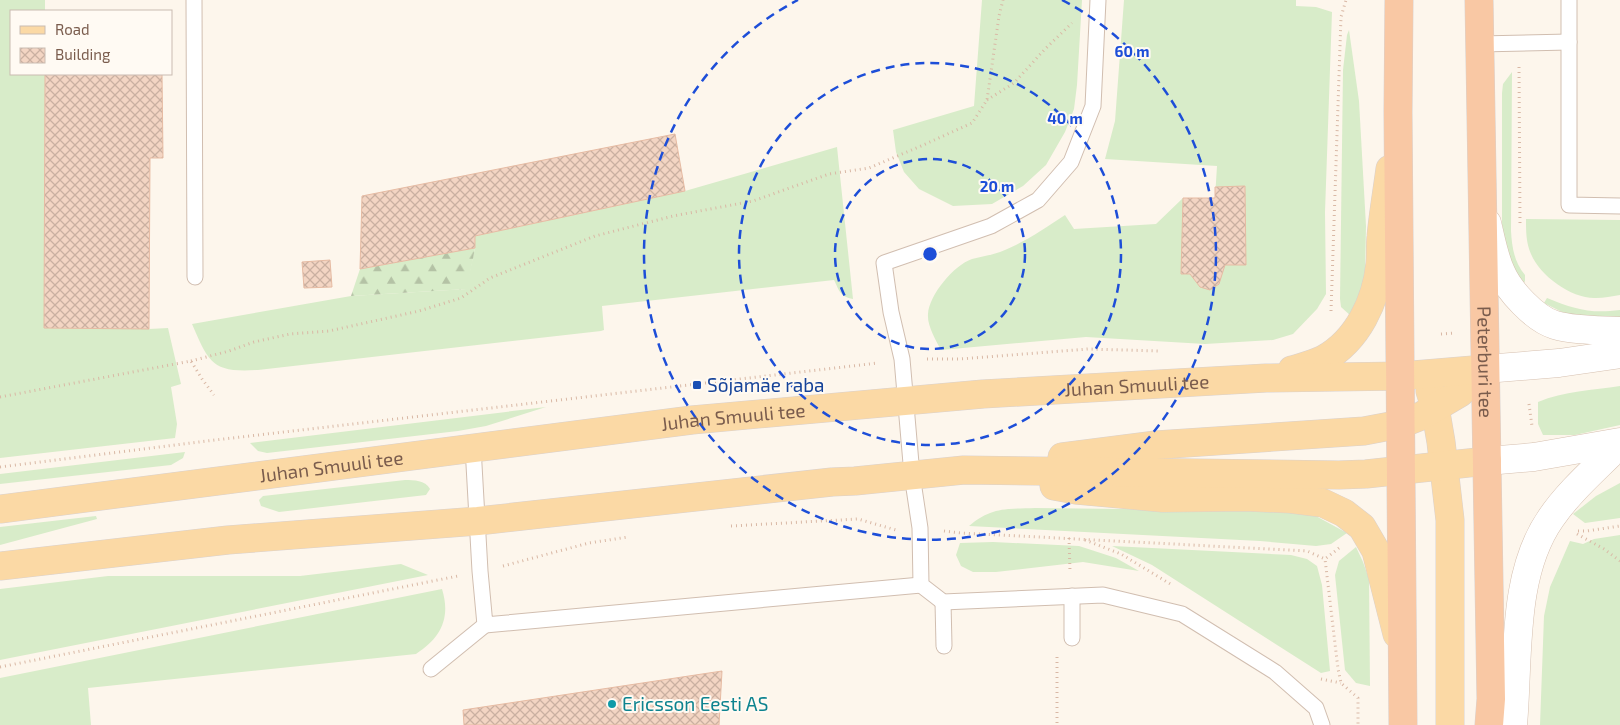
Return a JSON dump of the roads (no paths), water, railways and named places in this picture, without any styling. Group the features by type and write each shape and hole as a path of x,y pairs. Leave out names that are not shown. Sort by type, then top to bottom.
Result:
{"highway":[{"path":"1399,0 1398,112 1403,725"},
{"name":"Peterburi tee","path":"1479,0 1491,699 1489,725"}],"main road":[{"path":"1266,378 1324,359 1340,348 1355,331 1368,311 1376,286 1380,264 1381,239 1398,112"},
{"path":"1483,209 1501,273 1512,291 1539,318 1553,324 1575,329 1620,331"},
{"name":"Juhan Smuuli tee","path":"0,509 692,420 983,394 1266,378 1401,376 1558,363 1620,354"},
{"path":"0,566 228,540 478,521 832,482 964,470 1156,445 1364,431 1401,424 1421,416 1460,393 1485,369"},
{"path":"1401,376 1420,381 1429,390 1435,407 1441,442 1450,520 1450,725"},
{"path":"964,470 1366,474 1487,462 1620,442"},
{"path":"1513,725 1519,623 1524,588 1538,540 1550,519 1569,496 1613,452 1620,449"},
{"path":"964,470 1076,490 1154,497 1246,497 1323,503 1344,513 1362,527 1376,551 1403,655"}],"lane":[{"path":"194,0 195,277"},
{"path":"921,585 920,528 912,475 902,359 891,312 884,263 991,226 1038,200 1071,162 1093,106 1098,0"},
{"path":"1569,0 1569,205 1620,206"},
{"path":"1480,44 1569,42"},
{"path":"473,447 485,625"},
{"path":"431,669 485,625 921,585 943,602 1103,595 1182,614 1275,672 1316,708 1322,725"},
{"path":"1072,596 1072,638"},
{"path":"943,602 944,646"}],"place":[{"name":"Sõjamäe raba","path":"697,385"},
{"name":"Ericsson Eesti AS","path":"612,704"}]}
